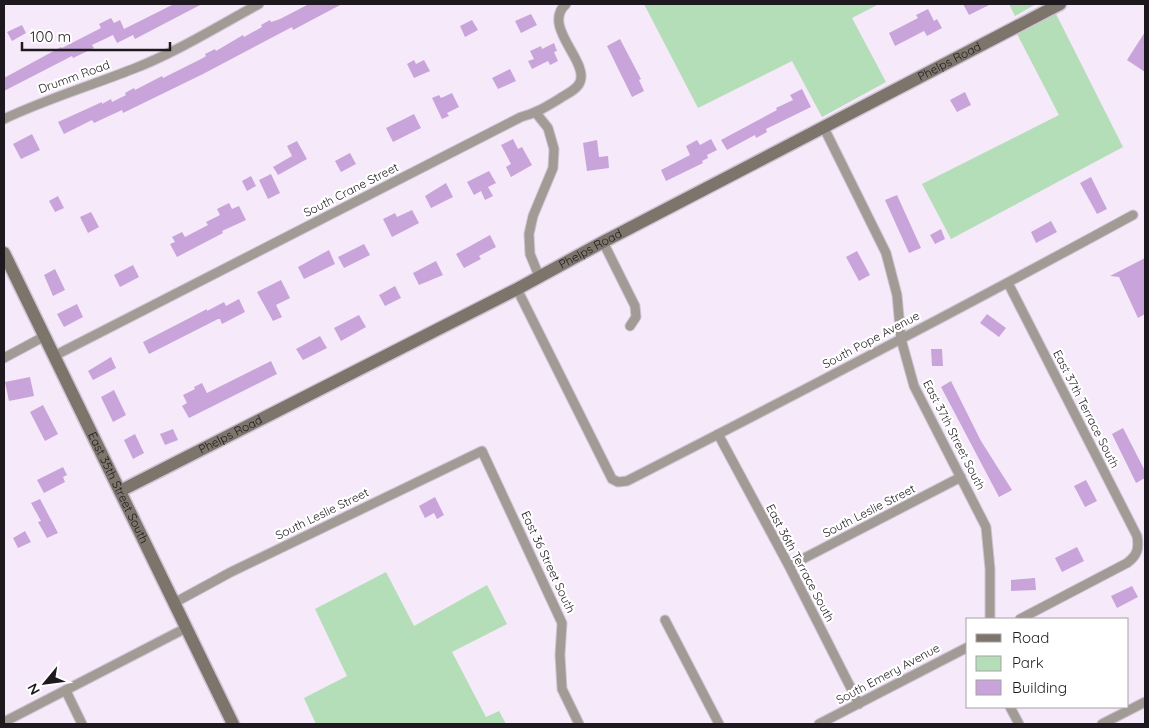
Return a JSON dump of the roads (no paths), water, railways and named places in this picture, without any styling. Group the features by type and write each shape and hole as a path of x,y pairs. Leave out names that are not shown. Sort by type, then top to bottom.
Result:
{"street":[{"name":"Drumm Road","path":"4,119 33,105 160,56 259,4"},
{"name":"South Crane Street","path":"54,356 521,117 536,113 573,90 580,82 581,73 562,33 558,19 562,7 566,4"},
{"name":"Phelps Road","path":"120,491 517,289 823,126 1060,4"},
{"path":"536,113 548,128 554,148 553,168 529,234 530,254 539,276"},
{"name":"East 37th Street South","path":"823,126 886,253 897,294 901,339 914,386 986,527 990,569 990,618"},
{"name":"South Pope Avenue","path":"517,289 612,479 618,482 627,481 1008,283 1134,215"},
{"path":"603,242 635,306 636,316 630,326"},
{"name":"East 35th Street South","path":"4,253 233,724"},
{"name":"East 37th Terrace South","path":"1008,283 1137,536 1139,548 1134,558 1127,563 1022,618"},
{"path":"4,358 45,336"},
{"name":"East 36th Terrace South","path":"718,434 789,566 859,704"},
{"name":"South Leslie Street","path":"174,602 231,572 482,451"},
{"name":"East 36 Street South","path":"482,451 562,623 560,655 562,689 579,724"},
{"name":"South Leslie Street","path":"789,566 961,477"},
{"path":"665,620 719,724"},
{"path":"4,722 186,628"},
{"name":"South Emery Avenue","path":"819,724 966,648"},
{"path":"66,691 82,724"},
{"path":"1102,724 1145,702"},
{"path":"1011,708 1019,724"}]}
